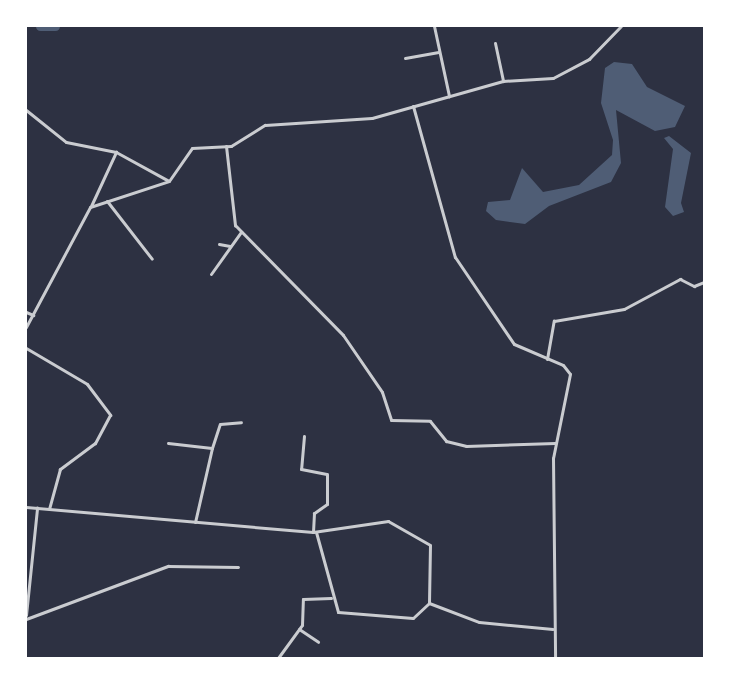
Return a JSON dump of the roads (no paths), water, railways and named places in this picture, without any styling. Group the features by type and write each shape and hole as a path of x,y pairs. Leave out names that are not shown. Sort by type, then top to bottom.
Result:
{"street":[{"path":"434,26 449,96"},
{"path":"90,207 169,181 192,148 226,146 265,125 314,126 413,106 503,81 574,71 621,26"},
{"path":"495,43 503,81"},
{"path":"405,58 438,52"},
{"path":"413,106 455,257 514,344 570,374 555,443 555,658"},
{"path":"26,110 66,142 116,152 169,181"},
{"path":"226,146 236,199 234,223 343,335 382,392 391,420 430,421 446,441 466,446 555,443"},
{"path":"26,327 90,207 116,152"},
{"path":"107,201 152,259"},
{"path":"212,274 241,232"},
{"path":"219,244 232,246"},
{"path":"547,360 554,321 624,309 680,279 694,286 705,282"},
{"path":"26,312 33,315"},
{"path":"26,348 87,384 110,415 94,443 60,469 49,509"},
{"path":"195,522 212,448 220,424 242,422"},
{"path":"26,507 315,532 384,520 423,540 433,557 429,603 421,614 408,618 340,613 332,598 315,532 314,513 327,504 327,474 300,470 304,436"},
{"path":"168,443 212,448"},
{"path":"37,508 26,617 168,566 238,567"},
{"path":"278,658 299,629 303,599 332,598"},
{"path":"429,603 479,622 554,629"},
{"path":"299,629 318,642"},
{"path":"433,658 450,658"}],"water":[{"path":"614,62 632,64 647,87 685,106 675,127 655,131 616,110 621,163 611,182 549,206 525,224 496,220 486,211 488,202 510,200 522,168 543,192 579,185 612,155 613,140 601,103 605,68"},
{"path":"669,136 691,153 681,203 684,212 673,216 665,207 673,149 664,138"}],"waterway":[{"path":"40,26 55,26"}]}
